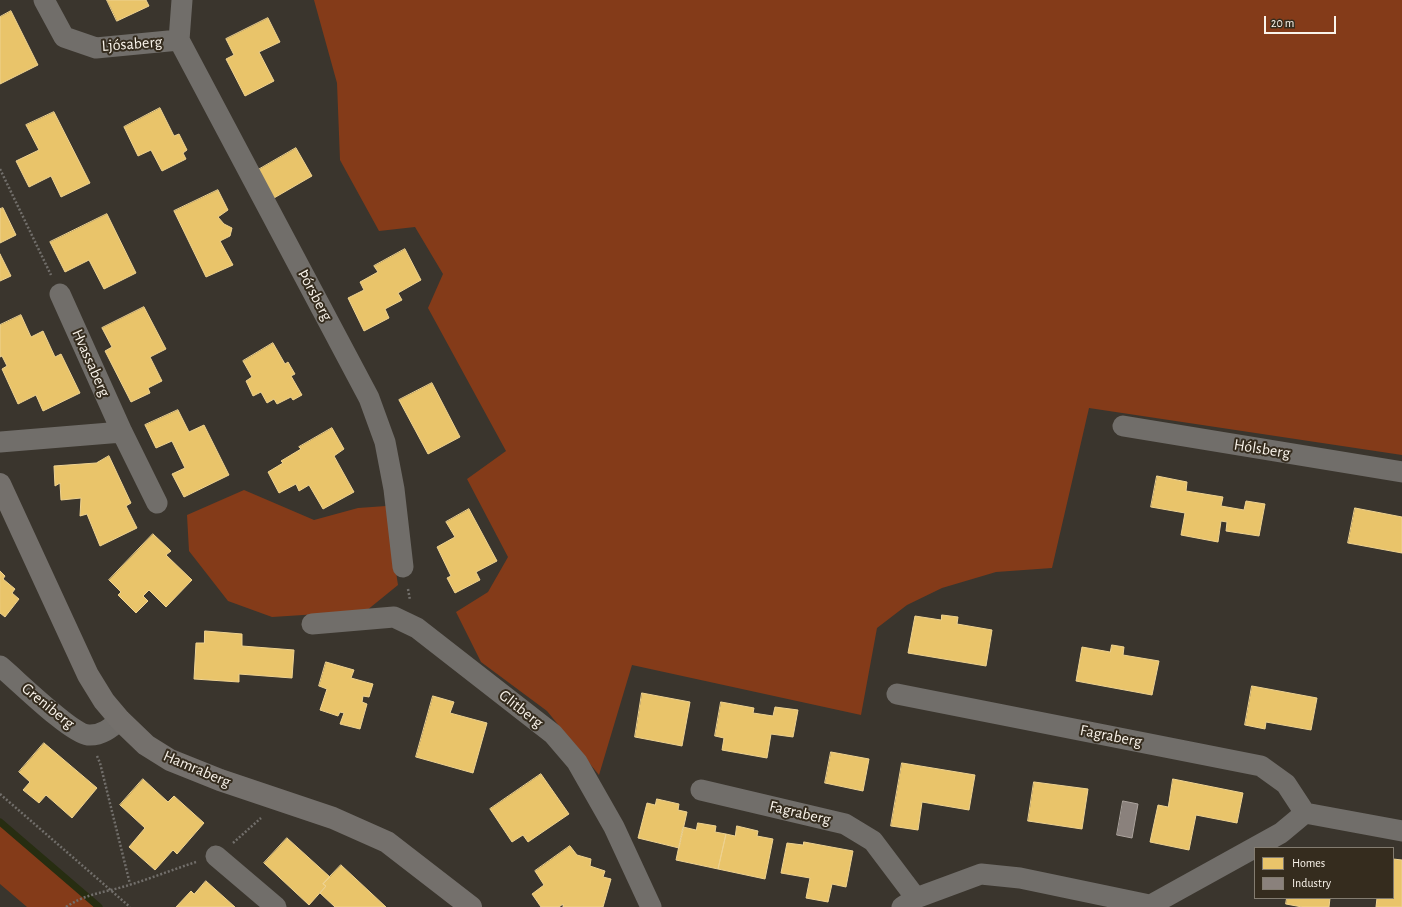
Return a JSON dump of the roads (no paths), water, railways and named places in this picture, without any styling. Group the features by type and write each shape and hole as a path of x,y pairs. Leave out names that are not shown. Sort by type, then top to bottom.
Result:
{"street":[{"name":"Ljósaberg","path":"44,0 64,37 96,48 179,40 182,0"},
{"name":"Þórsberg","path":"179,40 370,398 385,442 394,489 403,567"},
{"name":"Hvassaberg","path":"60,294 122,432 156,503"},
{"name":"Hólsberg","path":"1123,426 1402,472"},
{"path":"0,442 122,432"},
{"name":"Hamraberg","path":"0,484 88,675 104,701 120,720 146,745 170,760 220,780 333,818 387,842 471,907"},
{"name":"Glitberg","path":"312,624 394,617 417,628 553,734 577,762 614,827 650,907"},
{"name":"Greniberg","path":"0,666 71,727 87,735 105,732 120,720"},
{"name":"Fagraberg","path":"897,694 1261,766 1286,784 1305,814 1281,833 1257,847"},
{"name":"Fagraberg","path":"701,790 845,824 872,841 909,903 981,874 1020,878 1155,906 1254,849"},
{"path":"1305,814 1402,831"},
{"path":"216,856 276,907"}],"waterway":[{"path":"0,822 99,907"}]}
